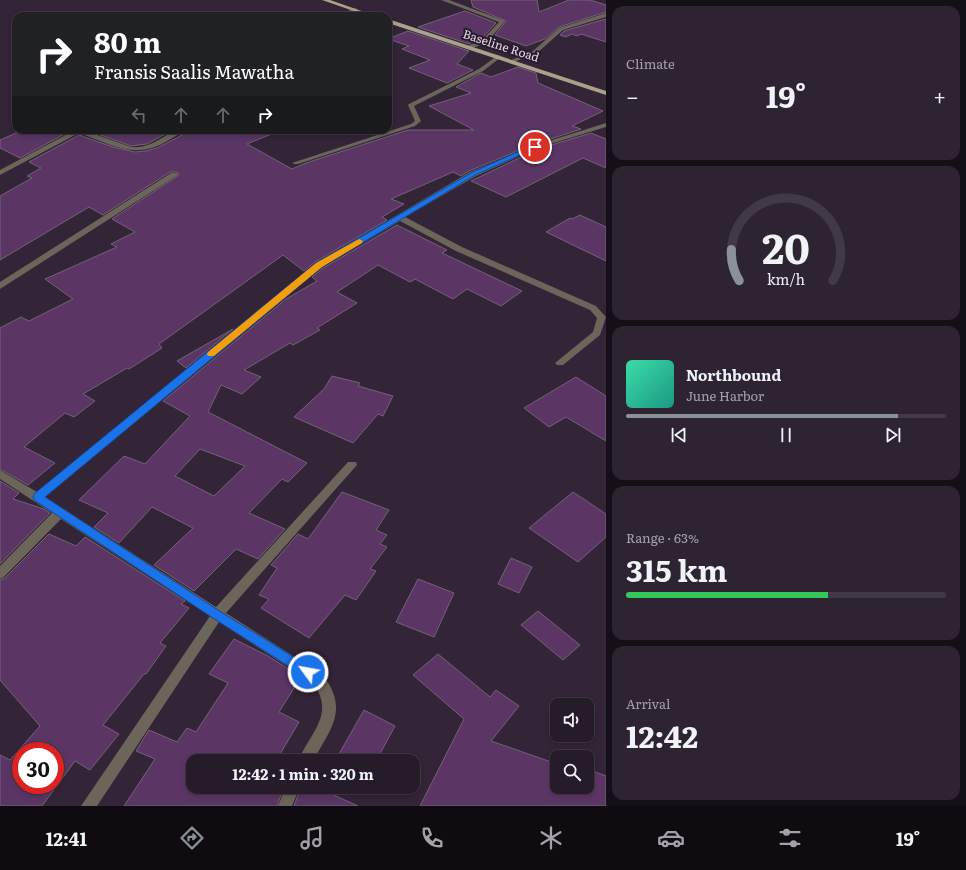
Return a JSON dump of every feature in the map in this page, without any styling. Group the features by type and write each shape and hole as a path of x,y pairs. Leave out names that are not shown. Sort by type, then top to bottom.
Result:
{"main road":[{"path":"326,0 361,12"},
{"name":"Baseline Road","path":"392,22 606,93"}],"street":[{"path":"444,0 502,21 486,39 470,47"},
{"path":"350,12 355,10"},
{"path":"512,61 535,52 561,29 606,15"},
{"path":"392,132 413,125 418,121 411,105 481,70 498,57"},
{"path":"38,497 319,265 473,174 535,147 606,125"},
{"path":"0,174 72,134"},
{"path":"90,134 130,149 138,150 156,146 175,134"},
{"path":"296,163 385,134"},
{"path":"0,286 174,174"},
{"path":"399,217 459,249 593,308 602,318 597,334 560,363"},
{"path":"88,806 217,615 352,465"},
{"path":"0,474 38,497 217,615 318,679 327,691 330,705 325,723 309,754"},
{"path":"0,574 60,512"},
{"path":"285,806 290,794"}],"building":[{"path":"471,0 537,0 539,12 569,0 590,0 606,5 606,12 559,27 545,39 526,46 495,35 506,21 473,7"},
{"path":"465,11 496,23 483,37 469,44 418,27"},
{"path":"606,19 606,42 581,34 577,36 572,34 566,37 560,35 564,31"},
{"path":"408,31 469,51 457,64 473,70 447,83 409,68 430,60 402,49 409,46 392,40 392,37"},
{"path":"518,67 536,73 538,83 603,111 572,126 581,129 532,145 469,171 461,176 453,172 391,199 404,204 382,217 387,220 315,262 304,271 283,255 159,344 162,348 129,369 127,368 83,394 95,401 74,417 65,413 24,447 55,463 28,485 0,469 0,328 21,317 29,321 73,299 45,279 117,247 111,244 135,232 112,219 179,175 177,172 170,172 103,215 89,207 0,260 0,196 32,178 27,176 41,168 29,162 79,135 113,147 135,152 157,148 184,134 272,134 247,144 292,169 306,163 408,130 474,130 429,106 471,93 456,87 481,73 491,77"},
{"path":"591,133 606,139 606,168 583,158 506,197 471,181 538,149"},
{"path":"14,134 65,134 20,158 0,148 0,140"},
{"path":"98,134 165,134 147,144 131,146"},
{"path":"580,215 606,227 606,261 546,232 570,218 572,219"},
{"path":"397,225 447,250 442,253 522,291 501,306 467,289 453,299 415,279 410,282 378,265 337,292 357,303 317,328 320,330 293,345 290,343 244,370 261,377 242,394 221,385 208,412 307,463 288,482 282,479 249,513 285,529 258,559 236,549 194,591 154,565 193,528 152,507 119,543 94,527 108,513 79,500 124,456 145,464 190,416 163,401 286,299 317,281 312,277 323,268","holes":["200,449 245,466 214,496 175,476"]},
{"path":"233,329 186,368 177,361"},
{"path":"332,376 360,383 358,386 393,396 383,416 378,414 353,443 294,417 324,389"},
{"path":"576,377 606,396 606,441 566,417 549,427 524,408"},
{"path":"0,481 19,493 13,499 44,509 50,513 0,564"},
{"path":"342,492 389,510 376,530 387,535 380,544 387,547 370,569 376,571 356,600 345,595 309,638 261,608 269,599 259,595 277,568 271,565 298,534 308,539"},
{"path":"573,492 606,514 606,537 578,562 529,528"},
{"path":"49,534 76,546 85,537 185,601 181,604 189,608 160,643 166,646 146,674 144,674 103,725 119,734 90,770 75,761 64,776 64,742 26,742 40,726 0,680 0,580 5,578"},
{"path":"511,558 532,567 519,593 498,584"},
{"path":"418,579 454,593 434,637 396,622"},
{"path":"538,611 580,645 563,660 521,625"},
{"path":"234,639 268,656 301,677 279,712 299,722 280,754 186,754 186,794 281,794 277,806 124,806 155,759 136,751 149,730 177,742 187,728 196,732 228,683 209,674"},
{"path":"438,654 490,697 496,690 519,706 491,741 550,762 550,794 594,794 594,772 606,776 606,806 420,806 464,719 413,675"},
{"path":"364,710 395,726 380,754 339,754"},
{"path":"0,755 10,760 12,758 12,794 51,794 42,806 0,806"},
{"path":"298,794 331,794 358,806 294,806"}],"slow traffic":[{"path":"211,354 319,265 359,241"}],"route":[{"path":"308,672 217,615 38,497 319,265 473,174 535,147"}]}
